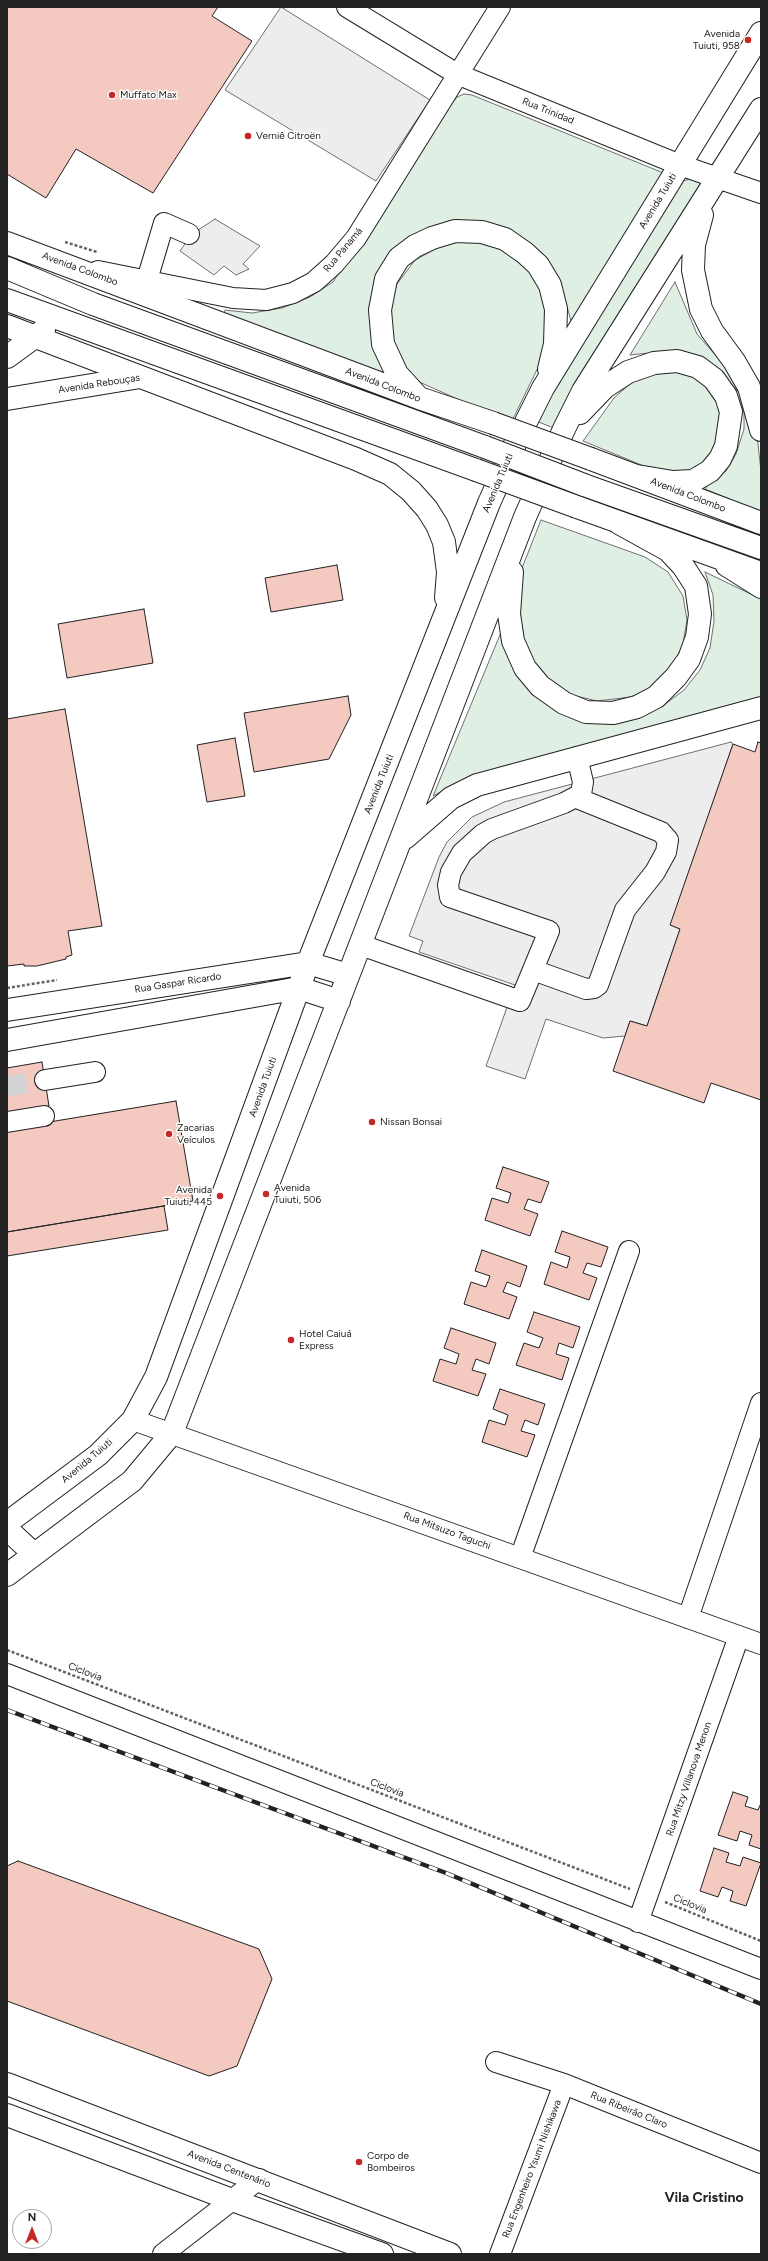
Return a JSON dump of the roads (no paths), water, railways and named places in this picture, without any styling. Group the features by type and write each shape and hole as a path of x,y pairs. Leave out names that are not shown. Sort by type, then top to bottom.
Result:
{"main road":[{"name":"Avenida Tuiuti","path":"7,1523 98,1455 133,1420 156,1377 308,963 489,503 515,444 544,388 761,33"},
{"path":"7,1575 132,1481 172,1433 264,1190 401,842 525,517 564,429 582,391 761,109"},
{"path":"713,184 694,245 693,270 695,283 701,309 712,331 734,361 749,387 761,430"},
{"path":"419,398 397,374 383,344 380,310 386,279 399,258 415,246 432,238 455,231 482,232 505,239 526,253 538,265 550,285 556,309 555,344 544,388"},
{"name":"Avenida Colombo","path":"7,243 46,256 419,398 493,423 761,523"},
{"path":"7,268 93,304 485,447 584,485 761,548"},
{"path":"7,300 619,523 761,573"},
{"path":"7,357 33,336 62,319 93,304"},
{"path":"7,326 142,376 356,459 390,474 411,491 427,509 444,542 448,572 445,616"},
{"path":"564,429 605,387 628,372 654,363 677,361 698,368 714,379 726,396 730,412 726,446 720,459 710,471 693,482 673,482 637,476"},
{"name":"Avenida Rebouças","path":"7,399 191,368"},
{"path":"525,517 510,581 509,614 513,641 525,668 540,686 564,703 586,712 613,713 637,708 656,697 676,677 689,659 697,638 700,614 696,586 683,566 668,550 619,523"},
{"path":"401,842 432,813 451,798 477,785 761,708"},
{"name":"Rua Gaspar Ricardo","path":"7,1010 308,963 348,976"},
{"path":"238,974 242,997"},
{"path":"7,1040 299,988 339,1001"},
{"path":"7,1528 34,1554"},
{"name":"Avenida Centenário","path":"7,2084 450,2254"},
{"path":"7,2115 232,2200 382,2254"}],"street":[{"name":"Rua Trinidad","path":"347,7 457,74 680,164 713,184 761,193"},
{"name":"Rua Panamá","path":"74,267 147,280 233,298 266,300 293,293 314,282 334,264 356,238 500,7"},
{"path":"147,280 164,223 189,234"},
{"path":"711,556 761,588"},
{"path":"360,945 520,1001 549,931 450,897 448,885 451,872 462,853 483,834 577,798 581,794 583,787 577,757"},
{"path":"533,970 586,989 594,988 598,984 625,910 655,872 666,852 668,840 661,832 577,798"},
{"path":"45,1080 95,1072"},
{"path":"7,1122 44,1116"},
{"path":"520,1558 629,1251"},
{"path":"688,1618 761,1403"},
{"name":"Rua Mitsuzo Taguchi","path":"133,1420 761,1644"},
{"name":"Rua Mitzy Villanova Menon","path":"638,1922 739,1636"},
{"path":"7,1674 761,1969"},
{"name":"Rua Ribeirão Claro","path":"496,2062 564,2084 761,2163"},
{"name":"Rua Engenheiro Ysumi Nishikawa","path":"500,2254 564,2084"},
{"path":"163,2254 258,2180"}],"tunnel":[{"path":"7,1086 45,1080"}],"railway":[{"path":"7,1710 446,1873 761,2004"}],"place":[{"name":"Avenida Tuiuti, 958","path":"748,40"},
{"name":"Muffato Max","path":"112,95"},
{"name":"Verniê Citroën","path":"248,136"},
{"name":"Nissan Bonsai","path":"372,1122"},
{"name":"Zacarias Veículos","path":"169,1134"},
{"name":"Avenida Tuiuti, 506","path":"266,1194"},
{"name":"Avenida Tuiuti, 445","path":"220,1196"},
{"name":"Hotel Caiuá Express","path":"291,1340"},
{"name":"Corpo de Bombeiros","path":"359,2162"}],"district":[{"name":"Vila Cristino","path":"704,2198"}]}
